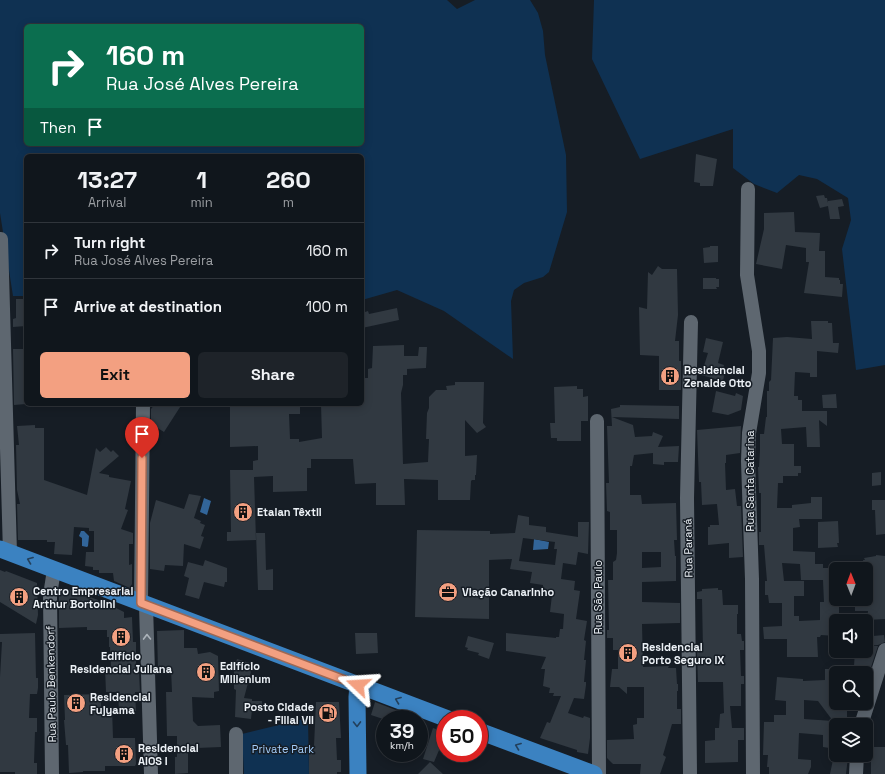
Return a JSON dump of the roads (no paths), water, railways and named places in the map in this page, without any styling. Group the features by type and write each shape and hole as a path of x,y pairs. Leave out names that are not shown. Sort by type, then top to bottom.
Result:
{"main road":[{"path":"5,551 436,714"},
{"path":"358,685 358,774"},
{"path":"488,735 557,767 594,774"}],"street":[{"name":"Rua Santa Catarina","path":"748,189 747,275 759,358 759,373 749,433 748,461 752,579 754,774"},
{"path":"1,239 5,551"},
{"name":"Rua Paraná","path":"690,774 687,498 691,322"},
{"path":"143,406 144,604 151,774"},
{"name":"Rua São Paulo","path":"597,421 599,774"},
{"name":"Rua Paulo Benkendorf","path":"52,774 50,595 54,570"},
{"path":"863,718 885,650"},
{"path":"236,734 236,774"},
{"path":"856,774 857,762"}],"place":[{"name":"Residencial Zenaide Otto","path":"670,376"},
{"name":"Etalan Têxtil","path":"243,512"},
{"name":"Viação Canarinho","path":"448,592"},
{"name":"Centro Empresarial Arthur Bortolini","path":"19,597"},
{"name":"Edifício Residencial Juliana","path":"121,637"},
{"name":"Residencial Porto Seguro IX","path":"628,653"},
{"name":"Edifício Millenium","path":"206,672"},
{"name":"Residencial Fujyama","path":"76,703"},
{"name":"Posto Cidade - Filial VII","path":"328,713"},
{"name":"Residencial AIOS I","path":"124,754"}],"park label":[{"name":"Private Park","path":"283,749"}]}
